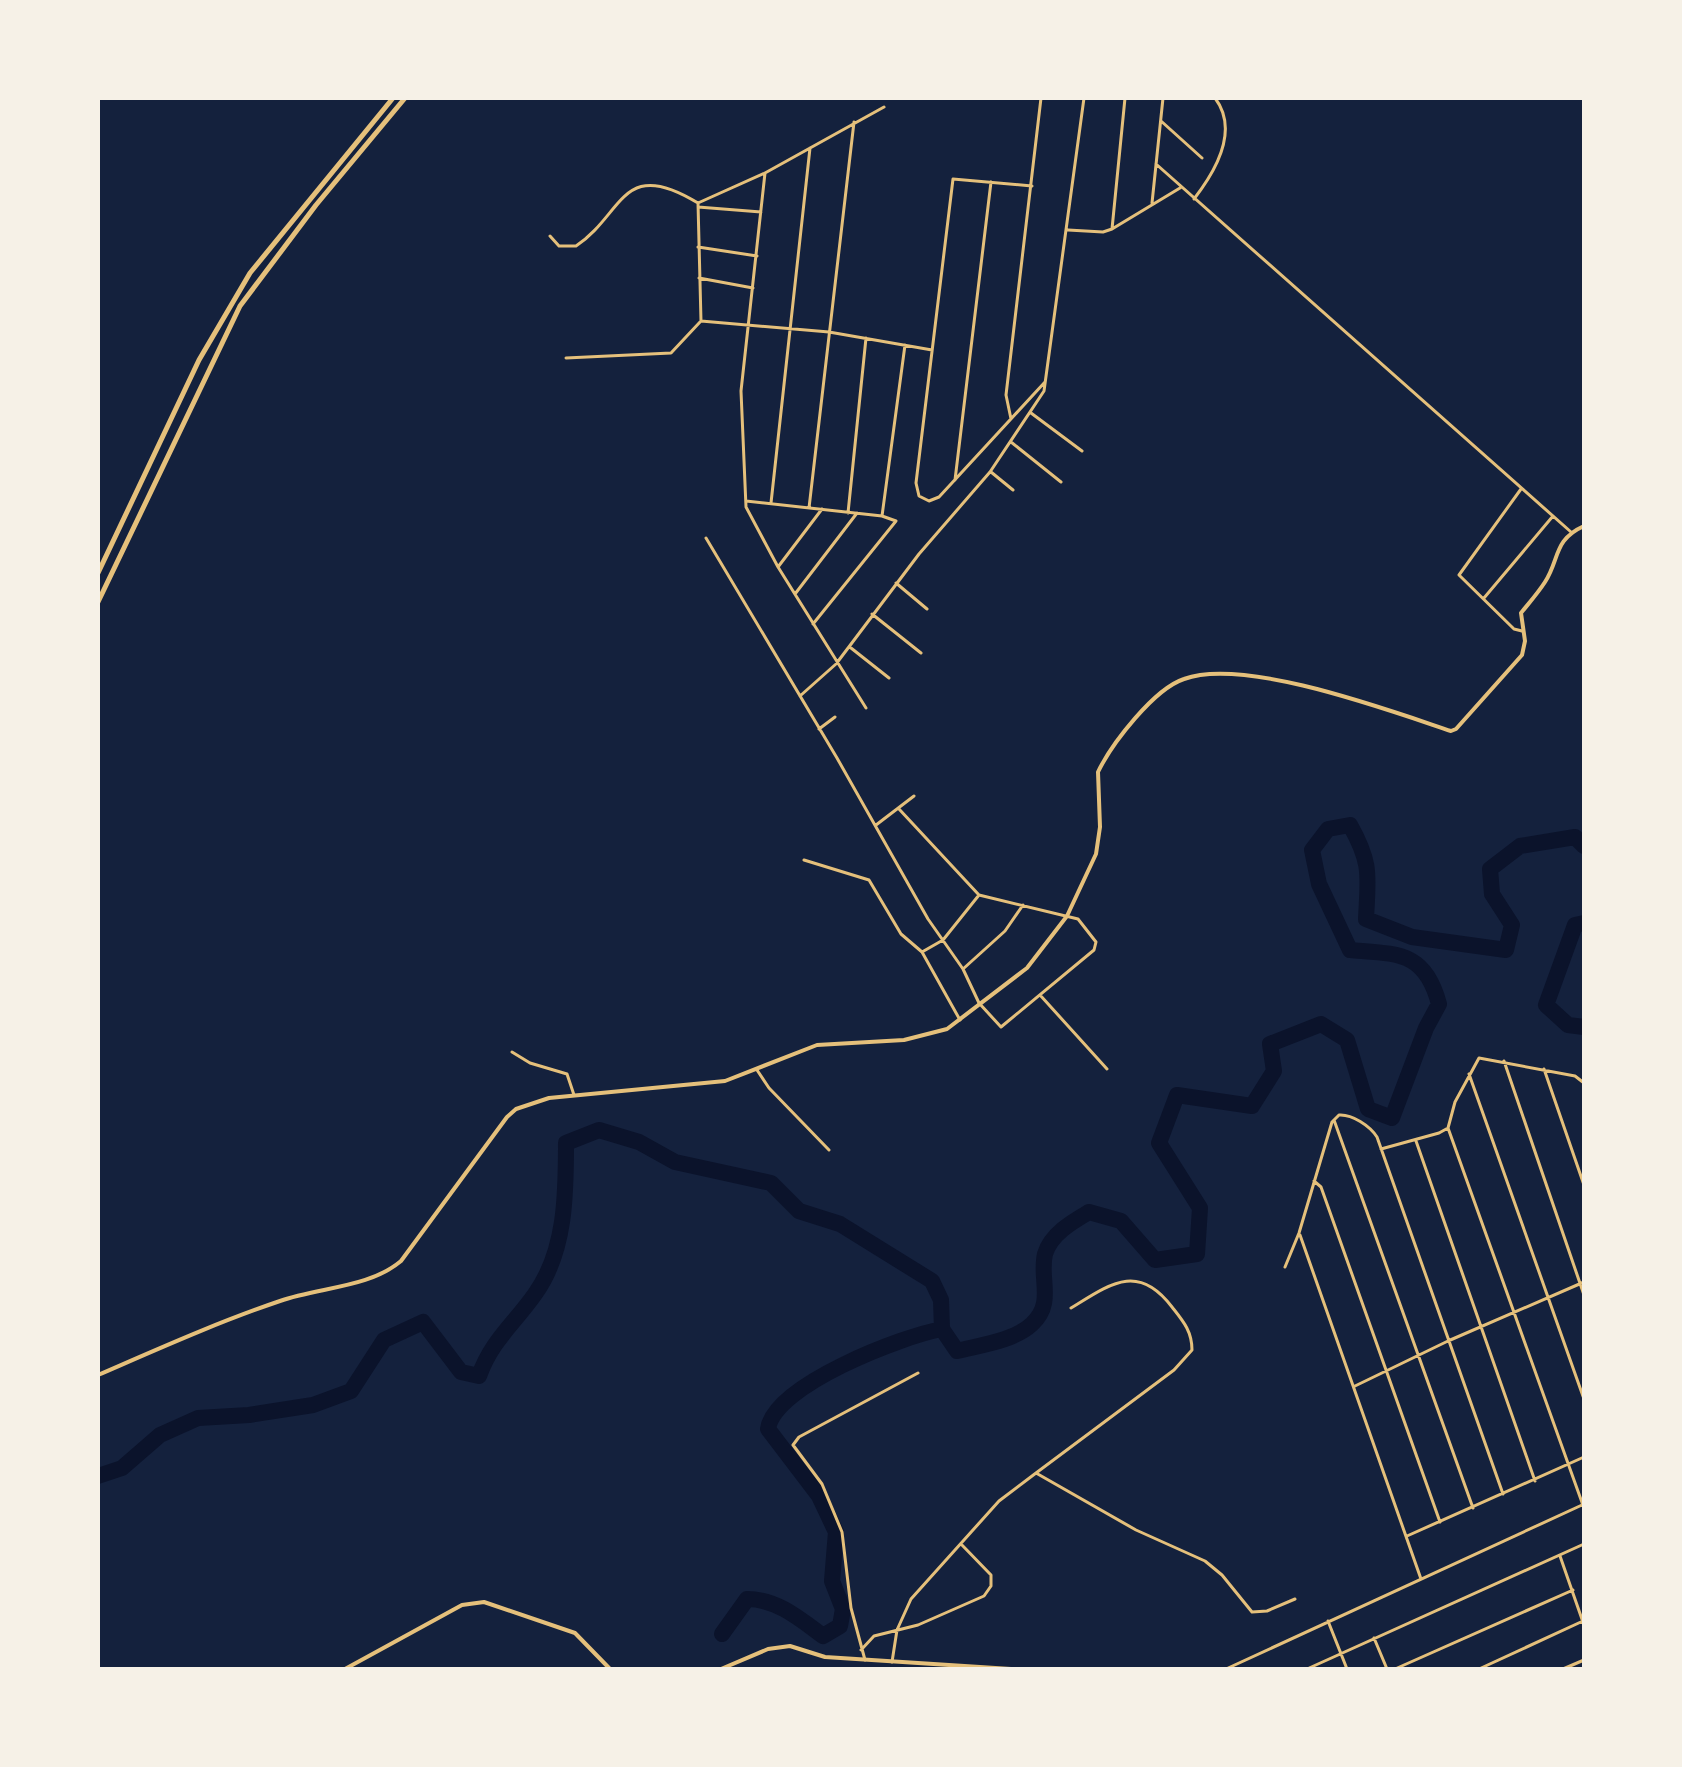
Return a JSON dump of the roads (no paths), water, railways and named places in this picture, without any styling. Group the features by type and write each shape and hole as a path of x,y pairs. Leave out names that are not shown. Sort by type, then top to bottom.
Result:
{"main road":[{"path":"98,573 199,360 231,302 289,224 393,98"},
{"path":"98,602 240,306 298,228 405,98"}],"street":[{"path":"1011,419 1006,395 1041,98"},
{"path":"800,696 836,664 896,583 962,501 990,472 1031,413 1048,379 1084,98"},
{"path":"1112,229 1125,98"},
{"path":"1152,203 1163,98"},
{"path":"1194,199 1225,141 1220,106 1215,98"},
{"path":"698,205 765,173 884,107"},
{"path":"1161,121 1202,158"},
{"path":"809,508 854,122"},
{"path":"771,503 810,148"},
{"path":"1156,164 1571,532"},
{"path":"765,173 741,405 748,514 836,664 866,708"},
{"path":"1032,186 954,178 917,492 923,499 934,499 955,481 1048,379"},
{"path":"955,481 991,182"},
{"path":"1068,230 1103,232 1112,229 1181,187"},
{"path":"550,236 559,246 576,246 621,197 639,188 669,188 698,205 761,212"},
{"path":"566,358 671,353 701,321 698,205"},
{"path":"698,247 757,256"},
{"path":"699,278 753,288"},
{"path":"701,321 829,332 932,350"},
{"path":"848,513 866,338"},
{"path":"882,516 905,345"},
{"path":"1031,413 1082,451"},
{"path":"1011,442 1061,482"},
{"path":"990,472 1013,490"},
{"path":"1521,489 1460,572 1461,578 1514,629 1522,631"},
{"path":"746,501 882,516 896,523 812,624"},
{"path":"778,567 822,509"},
{"path":"795,594 857,513"},
{"path":"1484,598 1553,516"},
{"path":"98,1375 239,1315 306,1292 385,1274 401,1261 516,1109 536,1101 574,1095 705,1084 757,1070 817,1045 904,1040 947,1029 1027,968 1067,916 1096,854 1100,827 1098,772 1165,689 1184,679 1235,671 1310,689 1451,731 1519,659 1524,647 1521,613 1547,579 1554,557 1571,532 1584,526"},
{"path":"706,538 963,969 979,1003 1001,1027 1095,947 1092,935 1082,922 1067,916 979,895 899,809"},
{"path":"896,583 927,609"},
{"path":"872,614 921,653"},
{"path":"850,647 889,678"},
{"path":"819,730 835,717"},
{"path":"875,825 914,796"},
{"path":"804,860 869,880 897,929 922,952 960,1020"},
{"path":"922,952 943,940 979,895"},
{"path":"963,969 1005,931 1023,905"},
{"path":"1040,995 1107,1069"},
{"path":"512,1052 530,1063 567,1074 574,1095"},
{"path":"1226,1669 1584,1506 1448,1128 1469,1074 1479,1058 1544,1069 1584,1082"},
{"path":"1504,1061 1584,1295"},
{"path":"1544,1069 1584,1185"},
{"path":"757,1070 769,1088 829,1150"},
{"path":"1469,1074 1584,1399"},
{"path":"1285,1267 1299,1233 1334,1119 1342,1113 1370,1128 1381,1149 1503,1494"},
{"path":"1334,1119 1416,1357 1473,1508"},
{"path":"1381,1149 1416,1141 1448,1128"},
{"path":"1416,1141 1535,1481"},
{"path":"1314,1181 1321,1187 1440,1522"},
{"path":"1299,1233 1421,1579"},
{"path":"892,1662 897,1630 911,1599 999,1501 1174,1370 1192,1350 1189,1328 1164,1295 1148,1283 1133,1280 1109,1285 1071,1308"},
{"path":"1355,1386 1514,1311 1582,1283"},
{"path":"865,1660 851,1608 842,1532 822,1484 793,1445 799,1437 918,1373"},
{"path":"1407,1536 1584,1457"},
{"path":"1036,1473 1136,1530 1205,1561 1222,1575 1252,1612 1267,1611 1295,1599"},
{"path":"861,1650 874,1636 984,1596 991,1586 991,1575 961,1544"},
{"path":"1307,1669 1584,1544"},
{"path":"1479,1669 1583,1623 1560,1556"},
{"path":"1395,1669 1573,1590"},
{"path":"345,1669 462,1605 484,1602 575,1633 595,1649 610,1669"},
{"path":"1328,1621 1347,1669"},
{"path":"1374,1638 1387,1669"},
{"path":"721,1669 779,1646 801,1647 825,1657 1011,1669"},
{"path":"1563,1669 1584,1660"}],"waterway":[{"path":"98,1476 122,1468 160,1435 198,1418 249,1415 313,1405 351,1391 384,1340 423,1322 461,1372 479,1376 497,1342 535,1294 553,1259 562,1221 566,1143 599,1130 639,1142 675,1162 771,1183 799,1211 840,1224 932,1281 941,1300 942,1329 957,1351 1016,1335 1032,1324 1043,1308 1045,1254 1052,1240 1089,1212 1121,1221 1155,1260 1197,1254 1200,1208 1159,1143 1177,1095 1252,1106 1274,1071 1270,1044 1321,1024 1347,1040 1368,1109 1392,1118 1426,1028 1439,1004 1426,974 1417,965 1396,955 1350,950 1319,884 1312,850 1328,829 1350,825 1362,850 1368,881 1366,919 1412,937 1506,950 1512,925 1492,894 1490,869 1520,846 1575,837 1584,846"},
{"path":"1584,923 1575,925 1546,1005 1568,1025 1584,1027"},
{"path":"722,1634 747,1599 778,1606 823,1636 840,1626 843,1609 832,1581 836,1532 819,1496 768,1429 776,1412 815,1380 871,1352 942,1329"}]}
